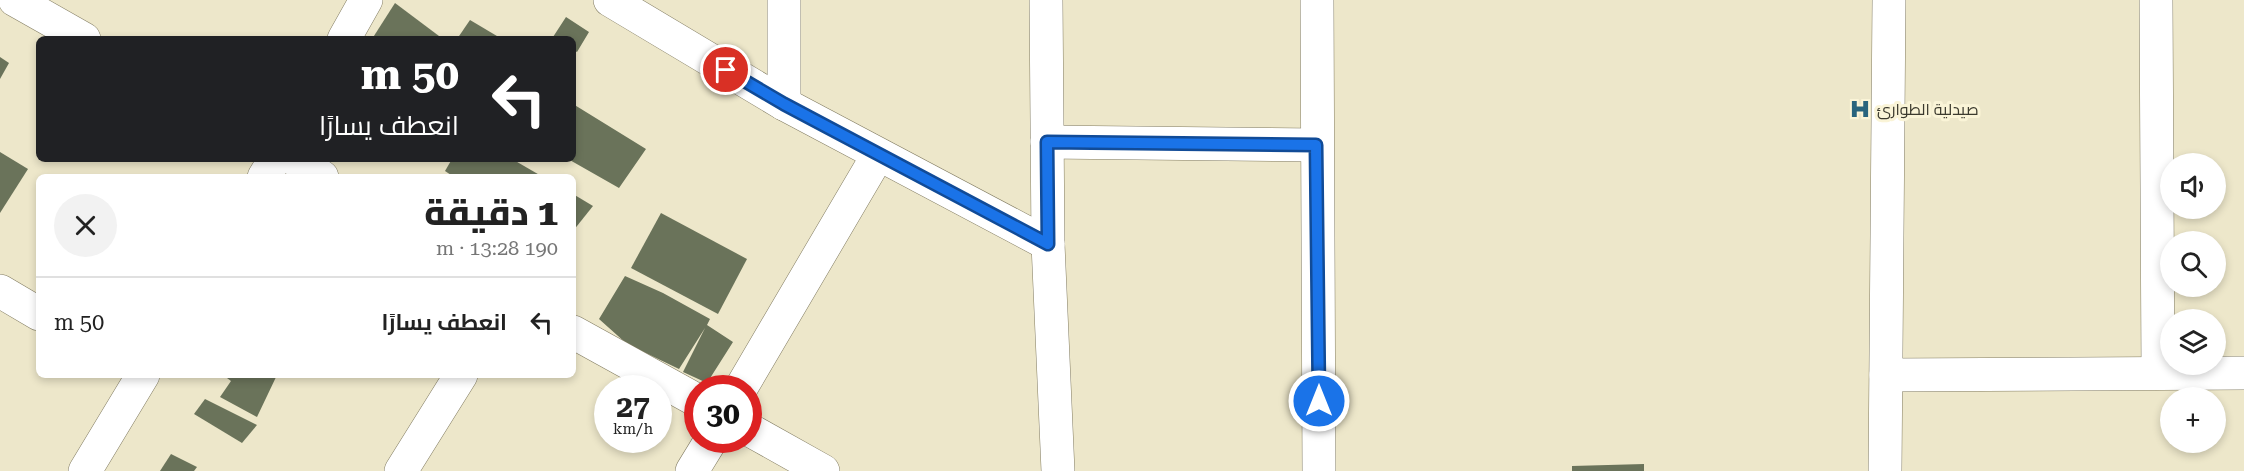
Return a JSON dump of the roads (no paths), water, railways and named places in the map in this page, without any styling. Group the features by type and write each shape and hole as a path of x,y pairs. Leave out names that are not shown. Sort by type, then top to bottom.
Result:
{"street":[{"path":"15,0 79,36"},
{"path":"346,36 366,0"},
{"path":"610,0 784,104 1048,244"},
{"path":"784,0 784,104"},
{"path":"1046,0 1048,244 1058,471"},
{"path":"1317,0 1319,471"},
{"path":"1885,471 1889,0"},
{"path":"2156,0 2158,374"},
{"path":"1047,142 1316,145"},
{"path":"749,375 878,154"},
{"path":"299,162 317,174"},
{"path":"0,291 36,312"},
{"path":"576,334 684,393"},
{"path":"1886,375 2244,373"},
{"path":"85,471 141,378"},
{"path":"401,471 459,378"},
{"path":"762,437 822,471"},
{"path":"692,471 703,453"}],"place":[{"name":"صيدلية الطوارئ","path":"1860,109"}]}
